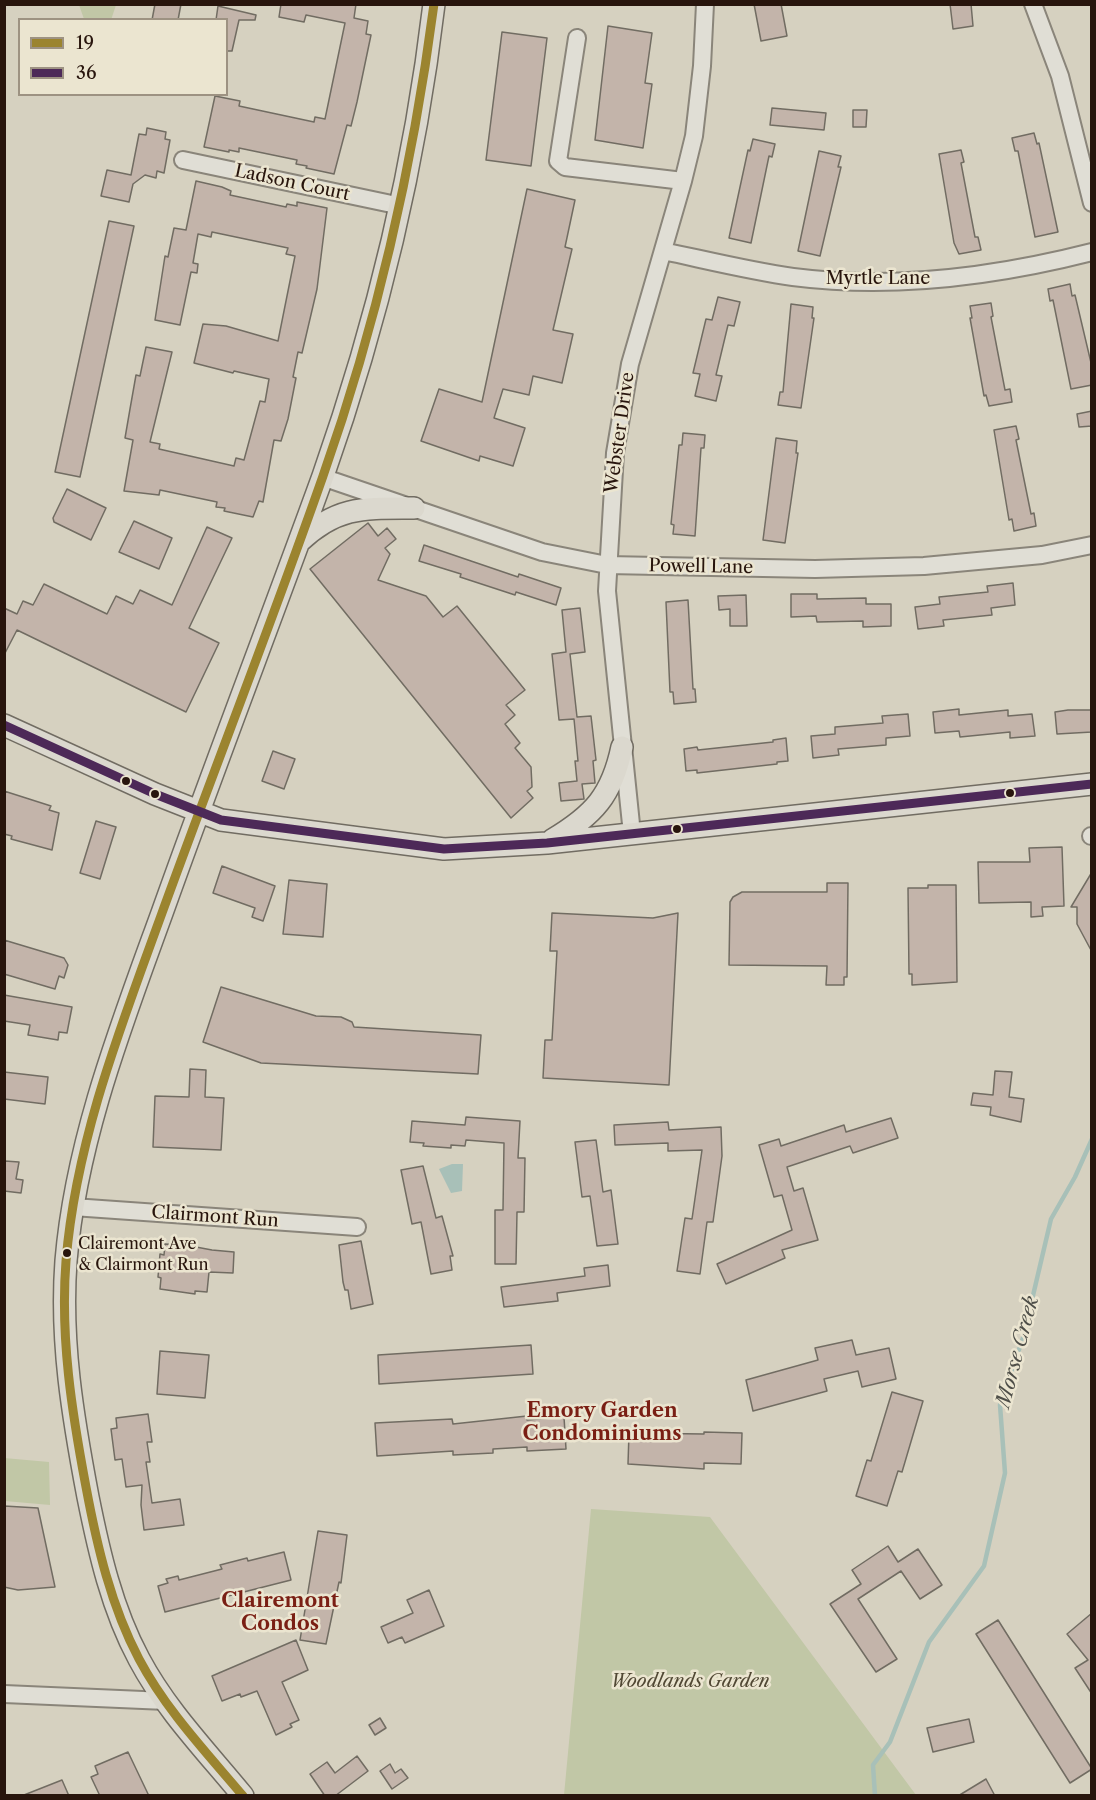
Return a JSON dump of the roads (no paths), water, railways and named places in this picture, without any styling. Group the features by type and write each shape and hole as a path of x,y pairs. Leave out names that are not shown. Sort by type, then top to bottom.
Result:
{"main road":[{"path":"243,1796 166,1701 138,1658 118,1610 98,1541 71,1406 65,1344 65,1277 73,1207 86,1146 109,1064 198,812 322,477 376,309 401,206 434,4"},
{"path":"297,545 322,523 346,511 414,508"},
{"path":"4,725 198,812 239,824 418,847 473,849 547,843 841,809 1092,784"},
{"path":"547,843 574,827 602,800 614,778 622,747"}],"street":[{"name":"Webster Drive","path":"632,834 607,591 615,453 623,391 683,181 699,100 705,4"},
{"path":"1032,4 1060,76 1092,203"},
{"path":"577,38 558,161 565,167 683,181"},
{"name":"Ladson Court","path":"183,160 401,206"},
{"name":"Myrtle Lane","path":"663,251 793,277 856,281 936,280 982,276 1092,252"},
{"name":"Powell Lane","path":"322,477 542,552 607,565 815,569 924,566 1042,555 1092,545"},
{"name":"Clairmont Run","path":"73,1207 357,1227"},
{"path":"4,1694 166,1701"}],"water":[{"path":"452,1164 463,1164 462,1191 451,1193 439,1169"}],"waterway":[{"name":"Morse Creek","path":"875,1796 873,1765 890,1742 929,1642 984,1566 1005,1473 1000,1405 1023,1338 1051,1219 1075,1177 1092,1139"}],"place":[{"name":"Clairemont Ave & Clairmont Run","path":"67,1253"}],"district":[{"name":"Emory Garden Condominiums","path":"602,1422"},
{"name":"Clairemont Condos","path":"280,1612"}],"park label":[{"name":"Woodlands Garden","path":"690,1682"}]}
